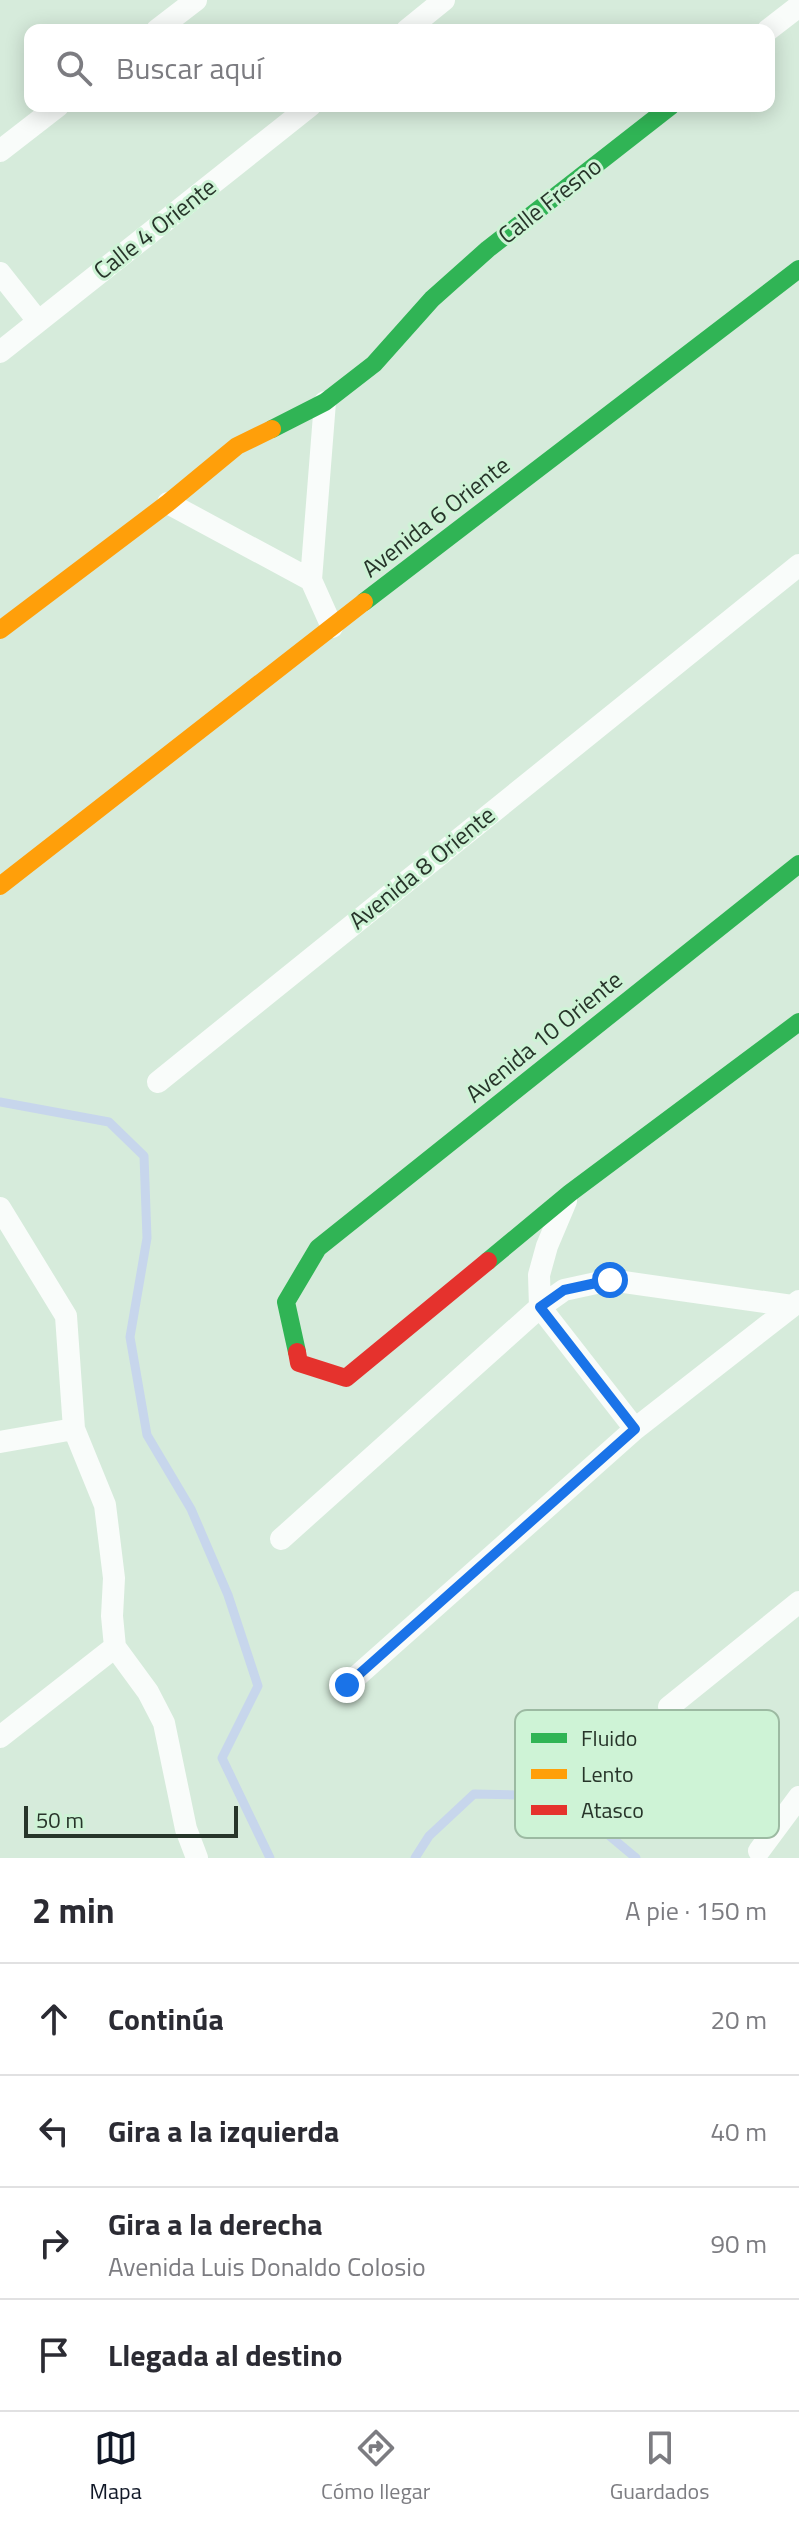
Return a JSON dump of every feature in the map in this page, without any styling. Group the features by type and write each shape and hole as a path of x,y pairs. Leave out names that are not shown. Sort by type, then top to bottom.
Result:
{"street":[{"path":"165,24 196,0"},
{"path":"414,24 444,0"},
{"path":"775,25 799,6"},
{"path":"0,151 50,112"},
{"name":"Calle 4 Oriente","path":"0,352 302,112"},
{"name":"Calle Fresno","path":"0,630 168,503 237,446 325,402 374,364 432,299 488,249 663,112"},
{"name":"Avenida 6 Oriente","path":"0,886 799,269"},
{"path":"0,273 38,321"},
{"path":"325,402 311,580 332,627"},
{"path":"168,503 311,580"},
{"name":"Avenida 8 Oriente","path":"158,1082 799,565"},
{"name":"Avenida 10 Oriente","path":"570,1193 346,1378 299,1363 286,1302 318,1248 799,864"},
{"path":"635,1429 540,1307 539,1275 547,1246 570,1193 799,1022"},
{"path":"0,1208 66,1316 74,1429 105,1505 114,1578 112,1616 115,1647 148,1692 164,1723 186,1829 197,1858"},
{"path":"281,1539 540,1307 564,1290 610,1280 796,1304"},
{"path":"347,1685 635,1429 796,1304"},
{"path":"0,1442 74,1429"},
{"path":"669,1707 799,1602"},
{"path":"0,1737 115,1647"},
{"path":"779,1824 799,1797"},
{"path":"759,1851 769,1838"}],"waterway":[{"path":"0,1102 109,1122 144,1156 147,1238 130,1337 147,1435 191,1509 228,1595 258,1686 222,1758 270,1858"},
{"path":"415,1858 429,1836 474,1794 515,1795"},
{"path":"612,1838 636,1858"}],"traffic: fast":[{"path":"272,429 325,402 374,364 432,299 488,249 663,112"},
{"path":"364,602 799,269"},
{"path":"297,1352 286,1302 318,1248 799,864"},
{"path":"488,1261 570,1193 799,1022"}],"traffic: slow":[{"path":"0,630 168,503 237,446 272,429"},
{"path":"0,886 364,602"}],"traffic: jam":[{"path":"297,1352 299,1363 346,1378 488,1261"}],"route":[{"path":"347,1685 635,1429 540,1307 564,1290 610,1280"}]}
